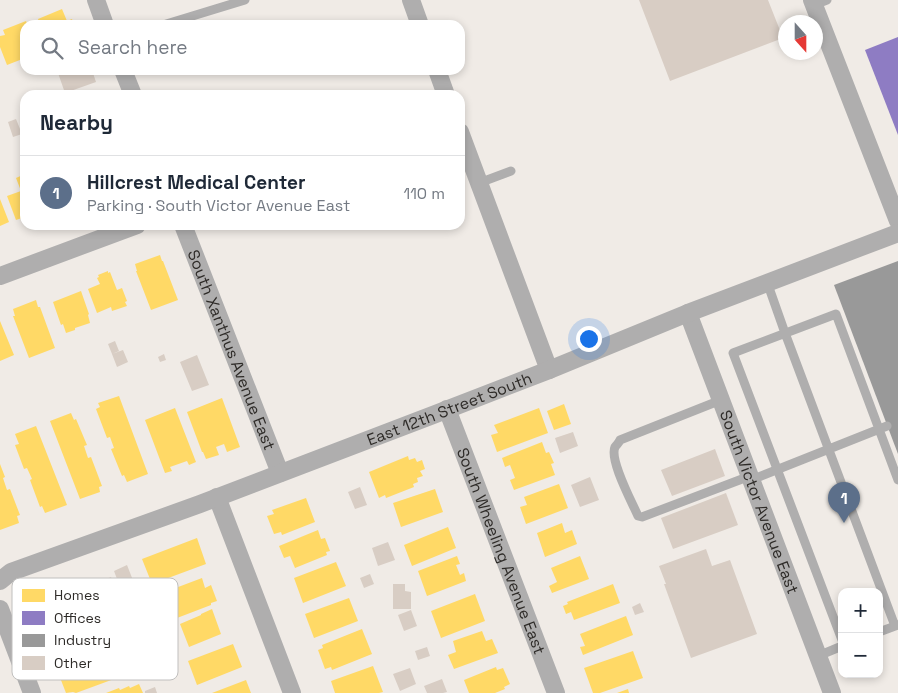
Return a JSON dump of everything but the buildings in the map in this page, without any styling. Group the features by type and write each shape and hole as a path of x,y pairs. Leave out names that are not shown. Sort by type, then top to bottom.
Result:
{"street":[{"path":"96,0 103,20"},
{"path":"411,0 418,20"},
{"path":"818,2 898,221"},
{"path":"125,75 131,90"},
{"path":"439,75 444,90"},
{"path":"465,145 549,370"},
{"path":"0,276 124,230"},
{"name":"South Xanthus Avenue East","path":"185,230 280,473"},
{"name":"East 12th Street South","path":"0,581 11,572 217,497 549,370 688,313 898,232"},
{"name":"South Victor Avenue East","path":"688,313 832,693"},
{"name":"South Wheeling Avenue East","path":"447,409 556,693"},
{"path":"217,497 292,693"},
{"path":"0,609 12,640"},
{"path":"27,680 32,693"}],"lane":[{"path":"179,20 245,0"},
{"path":"479,183 511,171"},
{"path":"767,282 828,449 896,626 883,631"},
{"path":"839,633 733,353 836,314 883,427 898,480"},
{"path":"721,400 620,440 615,447 615,459 620,477 638,516 642,517 778,469 883,427"},
{"path":"818,656 838,648"}],"place":[{"name":"Hillcrest Medical Center","path":"844,523"}]}
